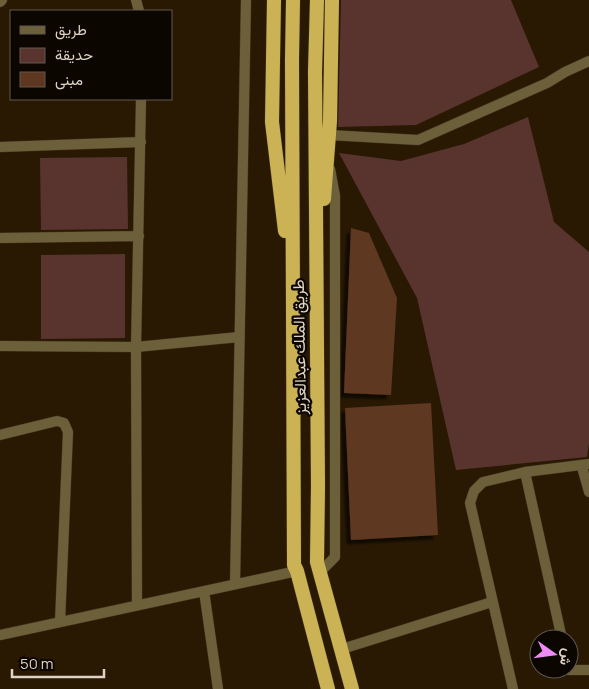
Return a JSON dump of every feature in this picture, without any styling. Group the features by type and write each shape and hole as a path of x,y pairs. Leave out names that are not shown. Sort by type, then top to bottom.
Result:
{"highway":[{"path":"274,0 272,122 293,292"},
{"name":"طريق الملك عبدالعزيز","path":"294,0 292,60 294,565 328,689"},
{"name":"طريق الملك عبدالعزيز","path":"317,0 315,72 317,562 352,689"},
{"path":"316,292 329,135 332,0"}],"street":[{"path":"235,584 246,0"},
{"path":"329,135 418,140 547,83 589,61"},
{"path":"137,605 136,347 140,100"},
{"path":"0,148 140,142"},
{"path":"320,572 335,557 335,196 327,156"},
{"path":"0,238 139,236"},
{"path":"0,346 136,347 239,337"},
{"path":"0,436 57,421 64,423 68,432 60,622"},
{"path":"513,689 470,503 474,491 483,482 526,472 586,466 589,492"},
{"path":"526,472 560,629"},
{"path":"0,636 297,571"},
{"path":"204,592 218,689"},
{"path":"342,650 492,602"}],"green space":[{"path":"341,0 511,0 539,67 416,125 338,127"},
{"path":"528,117 554,222 589,252 589,443 587,457 456,470 417,298 339,153 401,161 464,144"},
{"path":"127,157 128,229 41,230 40,158"},
{"path":"125,254 125,338 41,339 41,255"}],"building":[{"path":"351,228 369,233 397,298 391,395 344,393"},
{"path":"431,403 438,535 351,540 345,408"}]}
